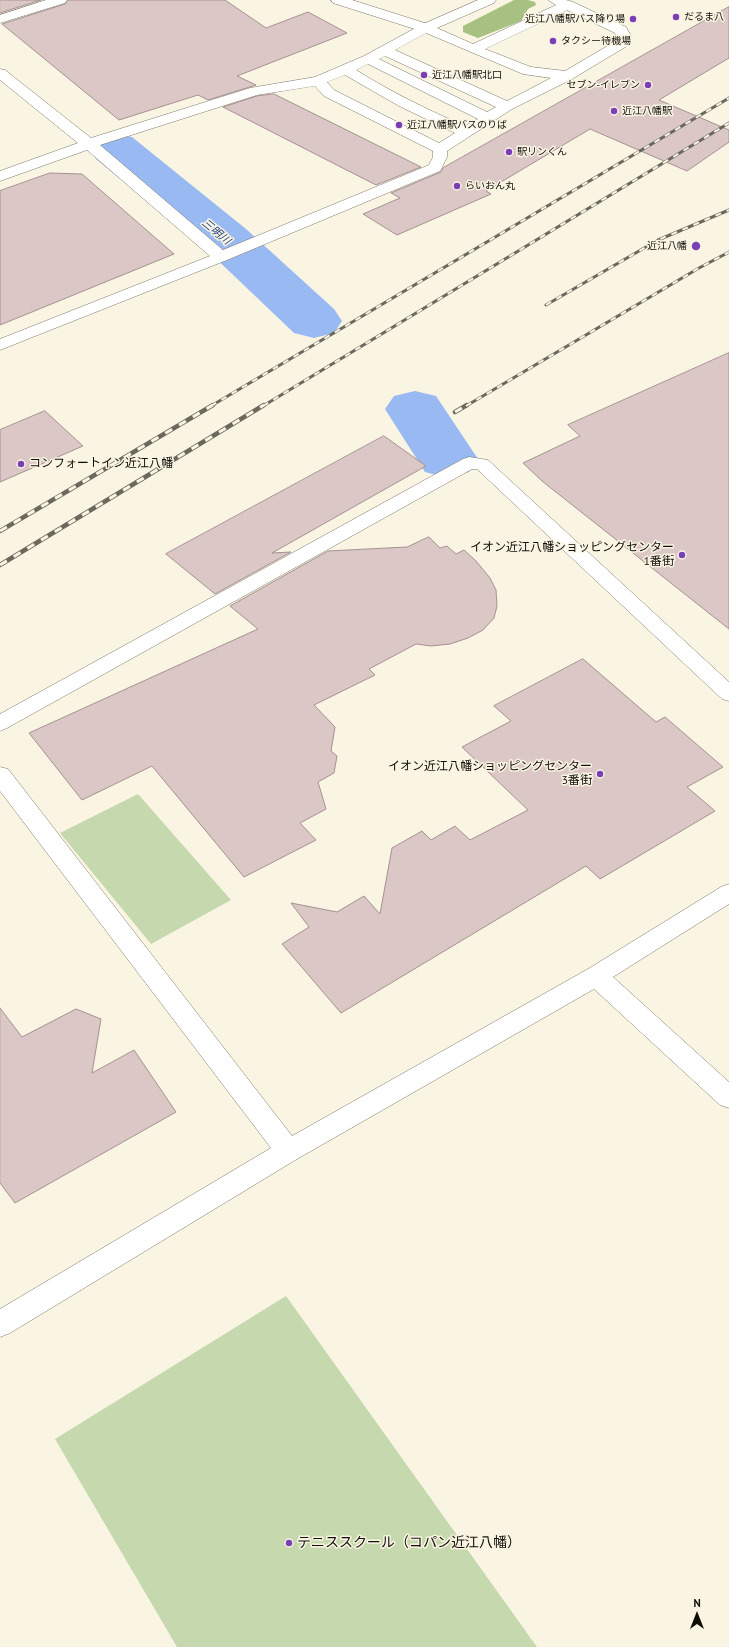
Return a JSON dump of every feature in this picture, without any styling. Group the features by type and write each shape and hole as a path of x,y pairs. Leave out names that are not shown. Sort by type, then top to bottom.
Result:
{"street":[{"path":"0,18 60,0"},
{"path":"338,0 426,28 473,49 528,70 567,76"},
{"path":"0,176 89,144 254,91 318,80 369,59 426,28 489,0"},
{"path":"440,149 507,106 567,76 622,43 624,36 621,30 562,2 473,49"},
{"path":"385,51 507,106"},
{"path":"369,59 488,118"},
{"path":"346,69 360,79 442,122 466,132"},
{"path":"0,73 225,255"},
{"path":"318,80 328,94 440,149"},
{"path":"0,345 245,247 435,168 440,156 440,149"},
{"path":"0,723 469,463 482,464 729,694"},
{"path":"0,775 288,1151"},
{"path":"0,1324 288,1151 596,976 729,893"},
{"path":"596,976 729,1097"}],"green space":[{"path":"514,0 528,0 535,2 536,5 528,9 521,21 478,38 463,32 463,26"},
{"path":"138,794 231,900 151,944 60,833"},
{"name":"テニススクール（コパン近江八幡）","path":"286,1296 537,1647 177,1647 55,1439"}],"building":[{"path":"0,0 41,0 0,13"},
{"path":"68,0 225,0 266,28 308,12 347,33 237,76 256,85 208,100 198,95 119,120 2,24 65,4"},
{"path":"729,7 729,58 659,100 729,130 729,142 687,171 590,129 486,191 491,194 397,235 363,214 400,198 391,193 441,172 443,168"},
{"path":"274,94 421,167 376,185 223,107 257,96"},
{"path":"50,173 82,174 174,254 0,325 0,191"},
{"name":"イオン近江八幡ショッピングセンター 1番街","path":"729,353 729,629 542,481 523,463 580,436 568,425"},
{"name":"コンフォートイン近江八幡","path":"45,411 83,446 0,482 0,430"},
{"path":"384,436 426,466 272,553 291,552 215,594 166,554"},
{"path":"429,537 440,548 447,546 456,554 464,550 476,561 490,578 496,590 497,606 494,618 483,630 468,638 450,644 431,646 416,644 369,669 375,675 314,705 335,727 331,751 337,756 334,773 318,782 326,809 300,823 316,840 244,877 152,766 82,800 29,733 258,629 230,606 328,551 407,547"},
{"path":"583,659 656,722 665,717 723,767 687,787 715,811 600,879 586,866 341,1013 282,944 309,927 291,903 337,912 364,896 380,914 392,848 422,831 431,840 455,826 470,840 528,810 462,747 511,721 494,706"},
{"path":"0,1008 22,1037 76,1009 101,1019 92,1073 134,1050 176,1112 15,1203 0,1183"}],"waterway":[{"name":"三明川","path":"114,148 227,240 314,321"},
{"name":"三明川","path":"415,409 447,459"}],"railway":[{"path":"211,406 729,98"},
{"path":"263,406 729,123"},
{"path":"546,305 658,240 729,210"},
{"path":"466,406 699,268 729,252"},
{"path":"0,531 213,405"},
{"path":"0,565 264,405"},
{"path":"455,412 467,405"}],"place":[{"name":"だるま八","path":"676,17"},
{"name":"近江八幡駅バス降り場","path":"633,19"},
{"name":"タクシー待機場","path":"553,41"},
{"name":"近江八幡駅北口","path":"424,75"},
{"name":"セブン-イレブン","path":"648,85"},
{"name":"近江八幡駅","path":"614,111"},
{"name":"近江八幡駅バスのりば","path":"399,125"},
{"name":"駅リンくん","path":"509,152"},
{"name":"らいおん丸","path":"457,186"},
{"name":"近江八幡","path":"696,246"},
{"name":"コンフォートイン近江八幡","path":"21,464"},
{"name":"イオン近江八幡ショッピングセンター 1番街","path":"682,555"},
{"name":"イオン近江八幡ショッピングセンター 3番街","path":"600,774"},
{"name":"テニススクール（コパン近江八幡）","path":"289,1543"}]}
